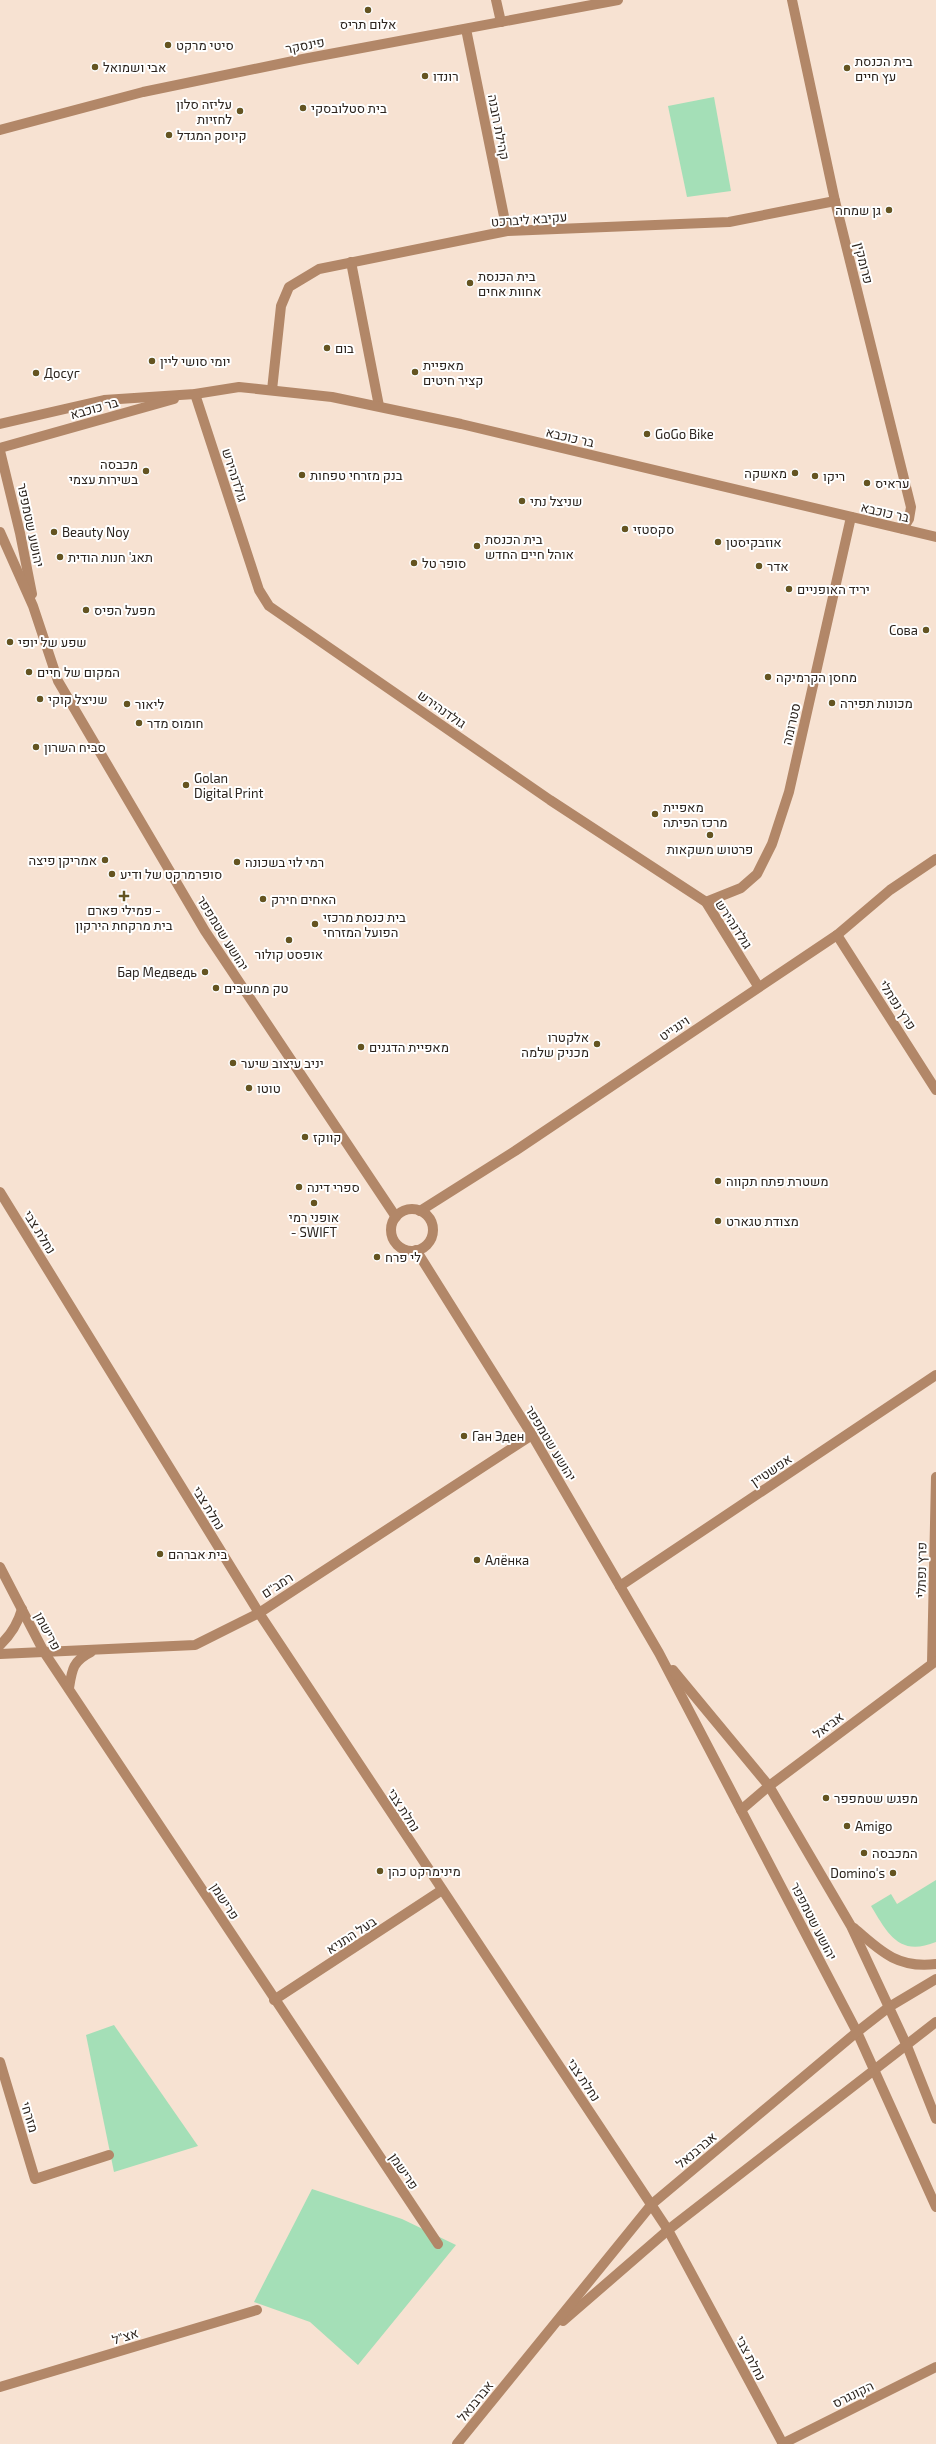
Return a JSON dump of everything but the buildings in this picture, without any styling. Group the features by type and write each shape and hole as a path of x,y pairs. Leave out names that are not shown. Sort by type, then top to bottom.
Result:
{"street":[{"path":"496,0 501,22"},
{"name":"פינסקר","path":"0,130 143,92 303,58 618,0"},
{"name":"פרומקין","path":"792,0 835,201 911,507 909,520 903,529"},
{"name":"קהילת רובנה","path":"466,29 507,230"},
{"name":"עקיבא ליברכט","path":"272,390 280,306 289,287 319,269 507,230 729,222 835,201"},
{"path":"351,262 379,406"},
{"name":"בר כוכבא","path":"0,424 104,400 195,394 239,387 332,397 379,406 936,537"},
{"name":"בר כוכבא","path":"0,450 195,394"},
{"name":"גולדנהירש","path":"195,394 259,590 270,606 550,800 706,902 758,986"},
{"name":"יהושע שטמפפר","path":"0,450 20,533 33,606"},
{"name":"סטרומה","path":"706,902 741,888 757,874 772,844 789,792 851,517"},
{"name":"יהושע שטמפפר","path":"0,532 33,606 58,681 205,931 396,1217"},
{"name":"וינגייט","path":"420,1211 515,1151 758,986 837,935 890,890 936,859"},
{"name":"פרץ נפתלי","path":"837,935 936,1090"},
{"name":"נחלת צבי","path":"0,1192 259,1613 652,2204 668,2230 782,2444"},
{"path":"407,1209 420,1211 430,1220 432,1235 424,1246 416,1250 404,1249 394,1240 391,1227 396,1217 407,1209"},
{"name":"יהושע שטמפפר","path":"416,1250 532,1435 659,1653 857,2032 936,2207"},
{"name":"אפשטיין","path":"620,1586 936,1375"},
{"name":"רמב\"ם","path":"0,1654 195,1645 259,1613 532,1435"},
{"name":"פרץ נפתלי","path":"934,1662 936,1477"},
{"name":"פרישמן","path":"0,1567 44,1652 274,2000 438,2244"},
{"path":"0,1645 8,1638 18,1623 22,1609"},
{"path":"69,1688 72,1670 79,1658 94,1650"},
{"name":"יהושע שטמפפר","path":"659,1653 769,1786 851,1926 890,2007 936,2119"},
{"name":"אביאל","path":"741,1810 769,1786 934,1662"},
{"name":"בעל התניא","path":"274,2000 442,1890"},
{"path":"851,1926 893,1959 906,1964 936,1964"},
{"name":"אברבנאל","path":"457,2444 652,2204 857,2032 890,2007 936,1979"},
{"name":"אברבנאל","path":"544,2337 668,2230 936,2022"},
{"name":"מזרחי","path":"0,2062 35,2179 109,2155"},
{"name":"אצ\"ל","path":"0,2387 257,2310"},
{"name":"הקונגרס","path":"782,2444 936,2367"}],"green space":[{"path":"714,97 731,191 687,197 668,106"},
{"path":"936,1880 936,1942 913,1947 904,1945 889,1934 871,1906 891,1894 897,1904"},
{"path":"114,2025 198,2146 114,2172 86,2035"},
{"path":"312,2189 402,2219 456,2245 358,2365 310,2322 254,2302"}],"place":[{"name":"אלום תריס","path":"368,10"},
{"name":"סיטי מרקט","path":"168,45"},
{"name":"אבי ושמואל","path":"95,67"},
{"name":"בית הכנסת עץ חיים","path":"847,68"},
{"name":"רונדו","path":"425,76"},
{"name":"בית סטלובסקי","path":"303,108"},
{"name":"עליזה סלון לחזיות","path":"240,111"},
{"name":"קיוסק המגדל","path":"169,135"},
{"name":"גן שמחה","path":"889,210"},
{"name":"בית הכנסת אחוות אחים","path":"470,283"},
{"name":"בום","path":"327,348"},
{"name":"יומי סושי ליין","path":"152,361"},
{"name":"מאפיית קציר חיטים","path":"415,372"},
{"name":"Досуг","path":"36,373"},
{"name":"GoGo Bike","path":"647,434"},
{"name":"מכבסה בשירות עצמי","path":"146,471"},
{"name":"מאשקה","path":"795,473"},
{"name":"בנק מזרחי טפחות","path":"302,475"},
{"name":"ריקו","path":"815,476"},
{"name":"עראיס","path":"867,483"},
{"name":"שניצל נתי","path":"522,501"},
{"name":"סקסטזי","path":"625,529"},
{"name":"Beauty Noy","path":"54,532"},
{"name":"אוזבקיסטן","path":"718,542"},
{"name":"בית הכנסת אוהל חיים החדש","path":"477,546"},
{"name":"תאג' חנות הודית","path":"60,557"},
{"name":"סופר טל","path":"414,563"},
{"name":"אדר","path":"759,566"},
{"name":"יריד האופניים","path":"789,589"},
{"name":"מפעל הפיס","path":"86,610"},
{"name":"Сова","path":"926,630"},
{"name":"שפע של יופי","path":"10,642"},
{"name":"המקום של חיים","path":"29,672"},
{"name":"מחסן הקרמיקה","path":"768,677"},
{"name":"שניצל קוקי","path":"40,699"},
{"name":"מכונות תפירה","path":"832,703"},
{"name":"ליאור","path":"127,704"},
{"name":"חומוס מדר","path":"139,723"},
{"name":"סביח השרון","path":"36,747"},
{"name":"Golan Digital Print","path":"186,785"},
{"name":"מאפיית מרכז הפיתה","path":"655,814"},
{"name":"פרטוש משקאות","path":"710,835"},
{"name":"אמריקן פיצה","path":"105,860"},
{"name":"רמי לוי בשכונה","path":"237,862"},
{"name":"סופרמרקט של ודיע","path":"112,874"},
{"name":"פמילי פארם - בית מרקחת הירקון","path":"124,896"},
{"name":"האחים חירק","path":"263,899"},
{"name":"בית כנסת מרכזי הפועל המזרחי","path":"315,924"},
{"name":"אופסט קולור","path":"289,940"},
{"name":"Бар Медведь","path":"205,972"},
{"name":"טק מחשבים","path":"216,988"},
{"name":"אלקטרו מכניק שלמה","path":"597,1044"},
{"name":"מאפיית הדגנים","path":"361,1047"},
{"name":"יניב עיצוב שיער","path":"233,1063"},
{"name":"טוטו","path":"249,1088"},
{"name":"קווקז","path":"305,1137"},
{"name":"משטרת פתח תקווה","path":"718,1181"},
{"name":"ספרי דינה","path":"299,1187"},
{"name":"אופני רמי - SWIFT","path":"314,1203"},
{"name":"מצודת טגארט","path":"718,1221"},
{"name":"לי פרח","path":"377,1257"},
{"name":"Ган Эден","path":"464,1436"},
{"name":"בית אברהם","path":"160,1554"},
{"name":"Алёнка","path":"477,1560"},
{"name":"מפגש שטמפפר","path":"826,1798"},
{"name":"Amigo","path":"847,1826"},
{"name":"המכבסה","path":"864,1853"},
{"name":"מינימרקט כהן","path":"380,1871"},
{"name":"Domino's","path":"893,1873"}]}
